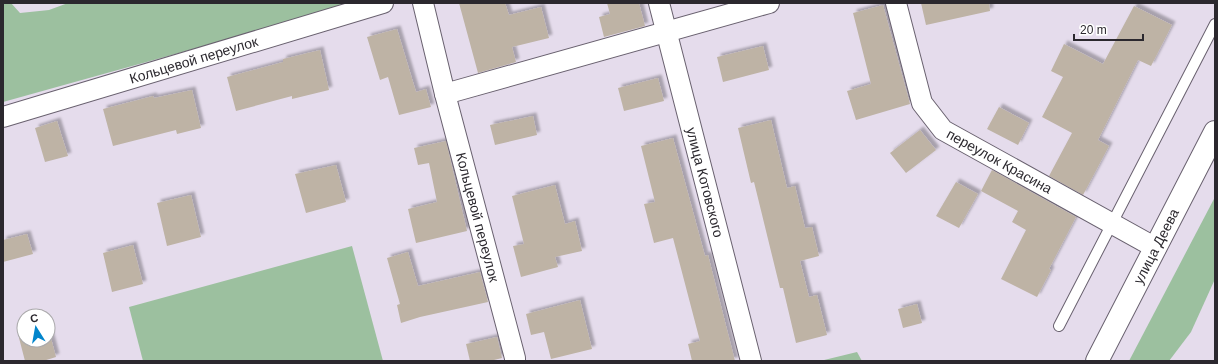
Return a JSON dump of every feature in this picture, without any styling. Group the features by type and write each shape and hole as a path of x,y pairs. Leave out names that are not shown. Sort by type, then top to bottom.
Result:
{"main road":[{"name":"улица Деева","path":"1098,361 1215,132"}],"street":[{"name":"Кольцевой переулок","path":"3,117 383,3"},
{"name":"Кольцевой переулок","path":"423,3 445,94 515,361"},
{"name":"улица Котовского","path":"659,3 751,361"},
{"path":"445,94 769,3"},
{"name":"переулок Красина","path":"896,3 922,103 943,130 1156,248"}],"lane":[{"path":"1059,326 1215,24"}],"green space":[{"path":"3,3 11,3 20,13 49,10 68,3 346,3 348,6 3,102"},
{"path":"1215,197 1215,279 1191,332 1169,361 1129,361"},
{"path":"352,246 383,361 143,361 129,307"},
{"path":"857,352 862,361 820,361"}],"building":[{"path":"459,3 505,3 509,15 541,7 549,38 512,47 516,62 478,73"},
{"path":"607,3 639,3 645,26 604,37 599,17 610,14"},
{"path":"921,3 989,3 990,11 926,25"},
{"path":"883,5 910,104 856,120 847,91 871,84 853,13"},
{"path":"1134,6 1172,25 1151,66 1138,60 1098,140 1109,146 1083,195 1049,176 1072,133 1042,117 1063,77 1051,71 1064,44 1103,64"},
{"path":"397,29 416,92 426,89 431,107 399,115 388,77 380,80 367,37"},
{"path":"763,46 769,70 723,82 717,57"},
{"path":"320,50 329,90 292,99 292,96 236,111 227,77 283,62 283,59"},
{"path":"658,78 664,101 624,111 618,88"},
{"path":"192,90 201,128 177,134 176,130 113,146 103,109 153,96 154,98"},
{"path":"999,107 1029,123 1018,145 987,129"},
{"path":"533,116 537,135 495,145 490,125"},
{"path":"771,120 787,188 795,186 805,228 812,227 819,256 800,261 809,297 817,295 827,335 796,343 783,288 780,288 754,182 751,183 738,128"},
{"path":"57,121 68,156 45,162 35,128"},
{"path":"920,130 936,150 906,173 890,153"},
{"path":"673,138 705,256 708,255 735,361 692,361 688,344 700,341 673,238 654,243 644,204 655,202 641,146"},
{"path":"446,141 467,231 416,243 408,209 437,202 429,163 418,165 414,148"},
{"path":"336,165 346,202 306,213 295,174"},
{"path":"992,170 1076,217 1049,269 1051,270 1037,297 1001,279 1026,230 1012,222 1018,211 981,191"},
{"path":"956,182 978,194 959,228 936,216"},
{"path":"555,185 565,224 575,221 582,251 555,257 558,267 521,277 513,246 524,244 512,196"},
{"path":"191,195 201,237 167,246 157,203"},
{"path":"27,234 33,254 3,262 3,240"},
{"path":"133,245 143,284 112,292 103,253"},
{"path":"408,252 418,286 480,272 488,302 420,317 401,323 397,305 400,304 387,258"},
{"path":"580,300 592,349 551,359 544,332 531,335 526,314"},
{"path":"917,304 922,323 903,328 898,309"},
{"path":"497,337 502,358 490,361 470,361 466,344"},
{"path":"22,348 54,348 56,357 43,361 25,361"}]}
